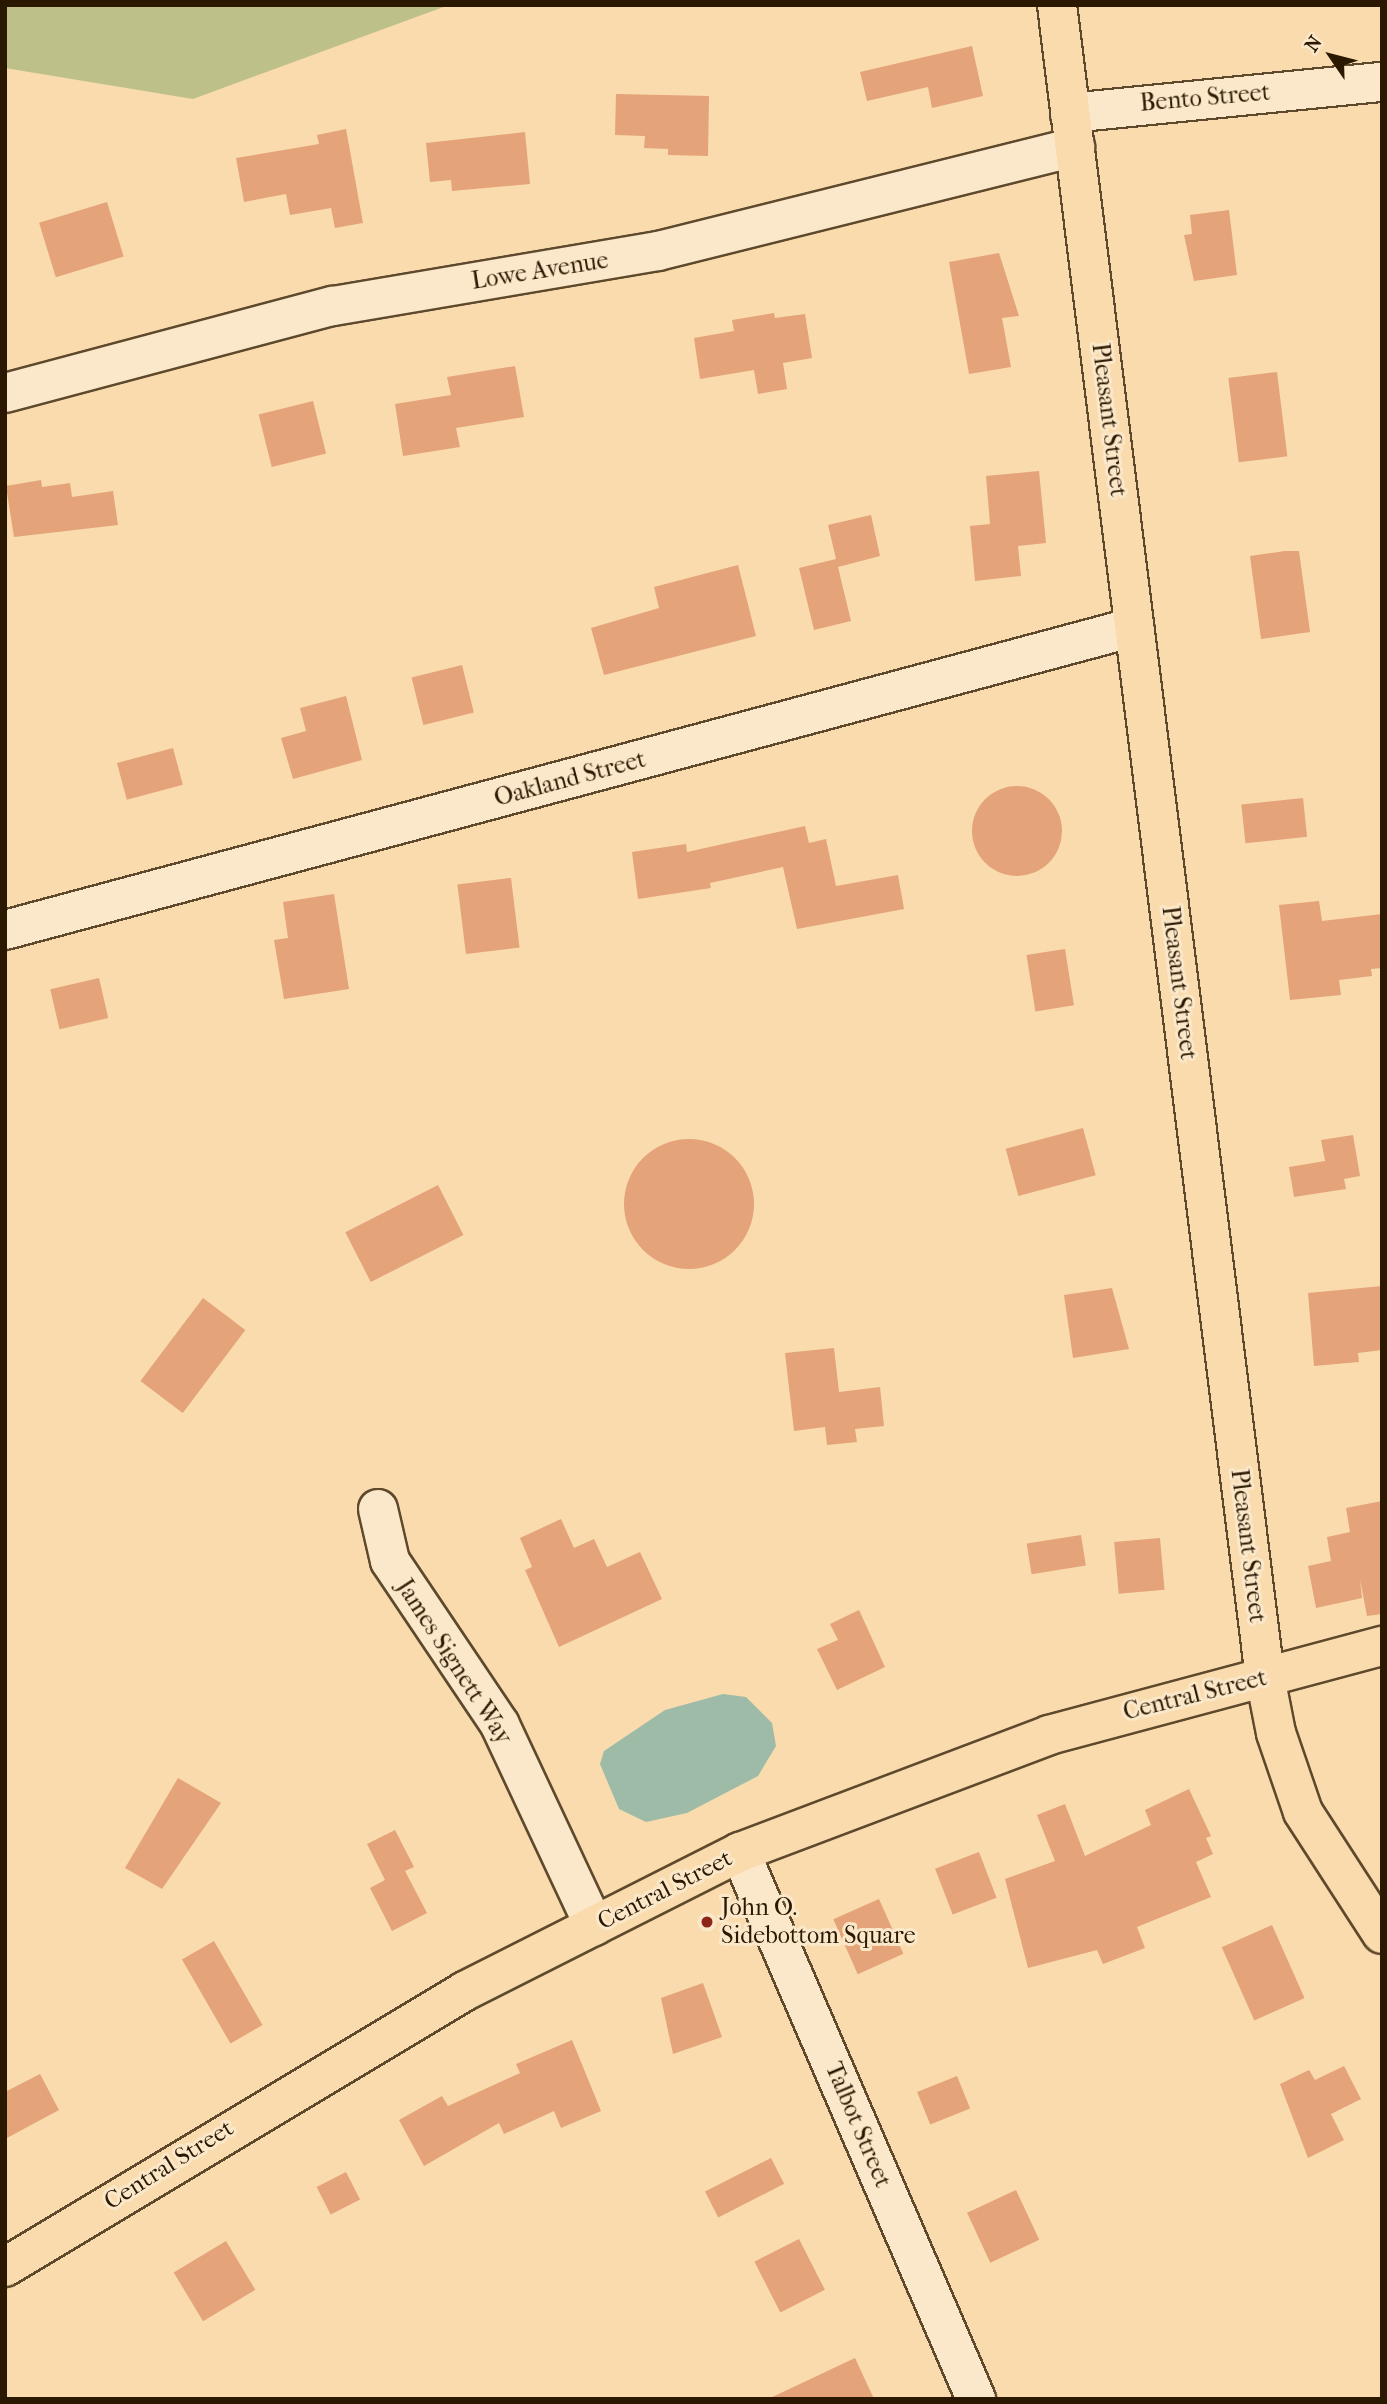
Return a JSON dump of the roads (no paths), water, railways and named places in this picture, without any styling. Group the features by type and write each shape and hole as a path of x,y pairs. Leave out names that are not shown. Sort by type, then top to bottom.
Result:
{"main road":[{"name":"Pleasant Street","path":"1057,5 1265,1677 1276,1733 1303,1812 1382,1934"},
{"name":"Central Street","path":"5,2267 359,2052 594,1926 740,1852 971,1760 1164,1700 1382,1646"}],"street":[{"name":"Bento Street","path":"1072,130 1382,82"},
{"name":"Lowe Avenue","path":"5,393 333,306 658,251 1072,130"},
{"name":"Oakland Street","path":"5,930 1134,626"},
{"name":"James Signett Way","path":"378,1508 390,1561 499,1726 594,1926"},
{"name":"Talbot Street","path":"740,1852 976,2399"}],"place":[{"name":"John O. Sidebottom Square","path":"707,1922"}]}
